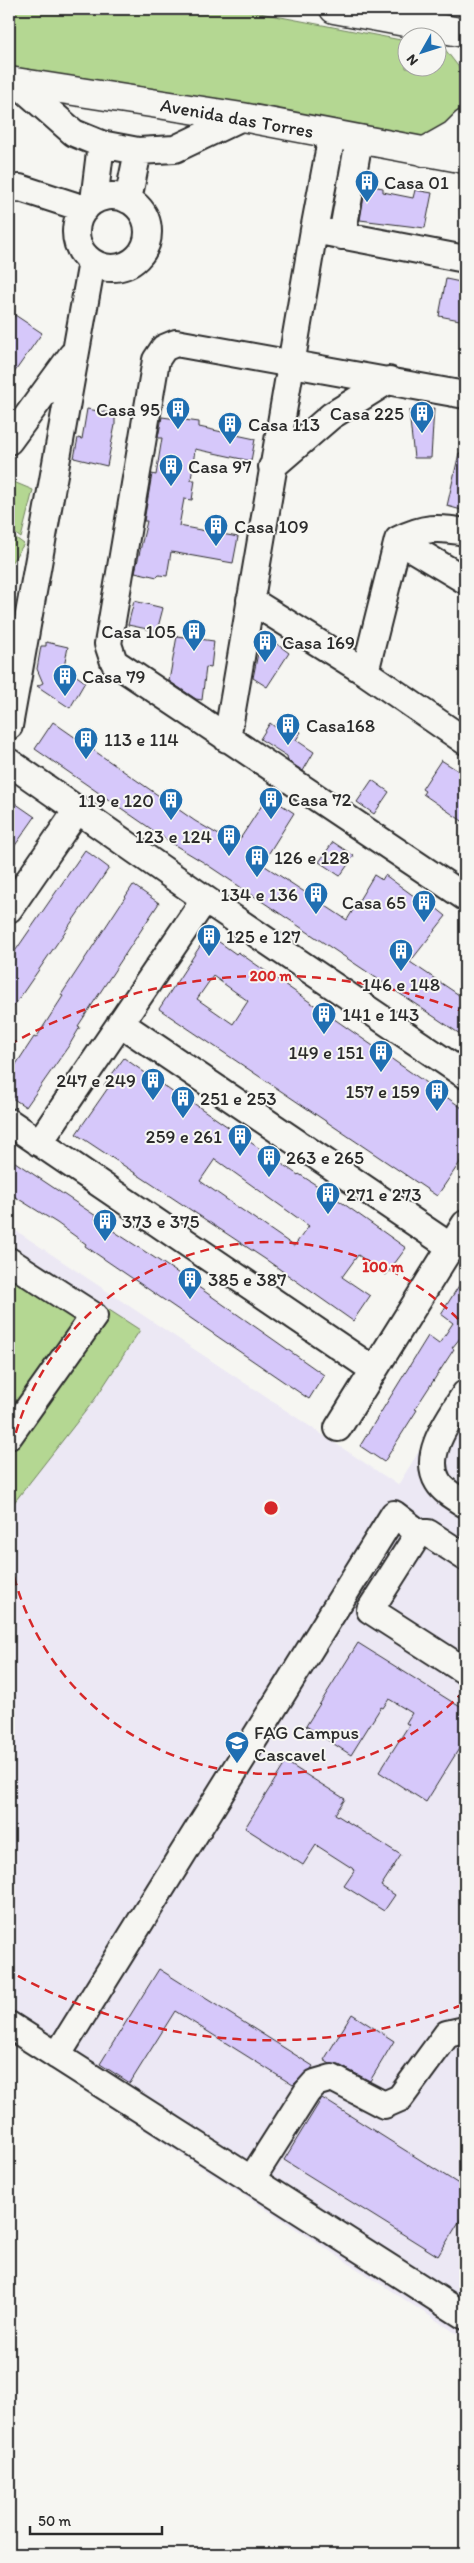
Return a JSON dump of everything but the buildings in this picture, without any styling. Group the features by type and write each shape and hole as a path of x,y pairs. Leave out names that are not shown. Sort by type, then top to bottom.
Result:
{"main road":[{"path":"334,9 462,40"},
{"name":"Avenida das Torres","path":"12,82 242,117 465,159"},
{"path":"424,152 454,135 465,124"}],"street":[{"path":"12,82 74,132 100,144 138,151 175,149 242,117"},
{"path":"227,739 272,467 332,135"},
{"path":"342,236 359,140"},
{"path":"9,189 20,188 89,205 105,197 116,196 128,200 144,214 148,224 148,235 143,250 132,262 123,267 101,267 92,262 83,253 77,237 79,219 89,205 100,144"},
{"path":"128,200 138,151"},
{"path":"314,230 465,259"},
{"path":"9,726 92,262"},
{"path":"465,395 176,343 164,348 156,360 108,644 114,662 465,897"},
{"path":"9,441 76,351"},
{"path":"272,467 331,416 389,380"},
{"path":"32,409 63,419"},
{"path":"398,540 415,532 439,527 465,532"},
{"path":"365,672 398,540"},
{"path":"398,540 465,580"},
{"path":"250,600 365,672 465,741"},
{"path":"9,762 205,899 465,1075"},
{"path":"9,909 78,809"},
{"path":"38,1142 205,899"},
{"path":"120,1023 451,1247"},
{"path":"9,1122 374,1370"},
{"path":"338,1428 465,1224"},
{"path":"9,1261 94,1316 9,1436"},
{"path":"465,1394 437,1439 435,1472 438,1482 447,1492 465,1504"},
{"path":"57,2056 394,1514 419,1533 428,1533 465,1557"},
{"path":"370,1610 419,1533"},
{"path":"367,1558 393,1574"},
{"path":"345,1593 465,1671"},
{"path":"9,2025 251,2180 462,2308"},
{"path":"251,2180 307,2092 315,2083 332,2078 384,2105 400,2098 447,2034 465,2030"}],"shaded area":[{"name":"FAG Campus Cascavel","path":"9,1226 398,1485 465,1377 465,2339 9,2042"}],"green space":[{"path":"9,9 239,9 396,39 396,78 446,78 446,51 461,70 465,92 458,111 441,130 414,141 9,70"},
{"path":"9,480 33,490 21,538 9,529"},
{"path":"9,533 24,544 9,566"},
{"path":"9,1245 140,1330 95,1399 9,1509"}],"place":[{"name":"Casa 01","path":"367,203"},
{"name":"Casa 95","path":"178,430"},
{"name":"Casa 225","path":"422,434"},
{"name":"Casa 113","path":"230,445"},
{"name":"Casa 97","path":"171,487"},
{"name":"Casa 109","path":"216,547"},
{"name":"Casa 105","path":"194,652"},
{"name":"Casa 169","path":"265,663"},
{"name":"Casa 79","path":"65,697"},
{"name":"Casa168","path":"288,746"},
{"name":"113 e 114","path":"86,760"},
{"name":"Casa 72","path":"271,820"},
{"name":"119 e 120","path":"171,821"},
{"name":"123 e 124","path":"229,857"},
{"name":"126 e 128","path":"257,878"},
{"name":"134 e 136","path":"316,915"},
{"name":"Casa 65","path":"424,923"},
{"name":"125 e 127","path":"209,957"},
{"name":"146 e 148","path":"401,972"},
{"name":"141 e 143","path":"324,1035"},
{"name":"149 e 151","path":"381,1073"},
{"name":"247 e 249","path":"153,1101"},
{"name":"157 e 159","path":"437,1112"},
{"name":"251 e 253","path":"183,1119"},
{"name":"259 e 261","path":"240,1157"},
{"name":"263 e 265","path":"269,1178"},
{"name":"271 e 273","path":"328,1215"},
{"name":"373 e 375","path":"105,1242"},
{"name":"385 e 387","path":"190,1300"},
{"name":"FAG Campus Cascavel","path":"237,1764"}]}
